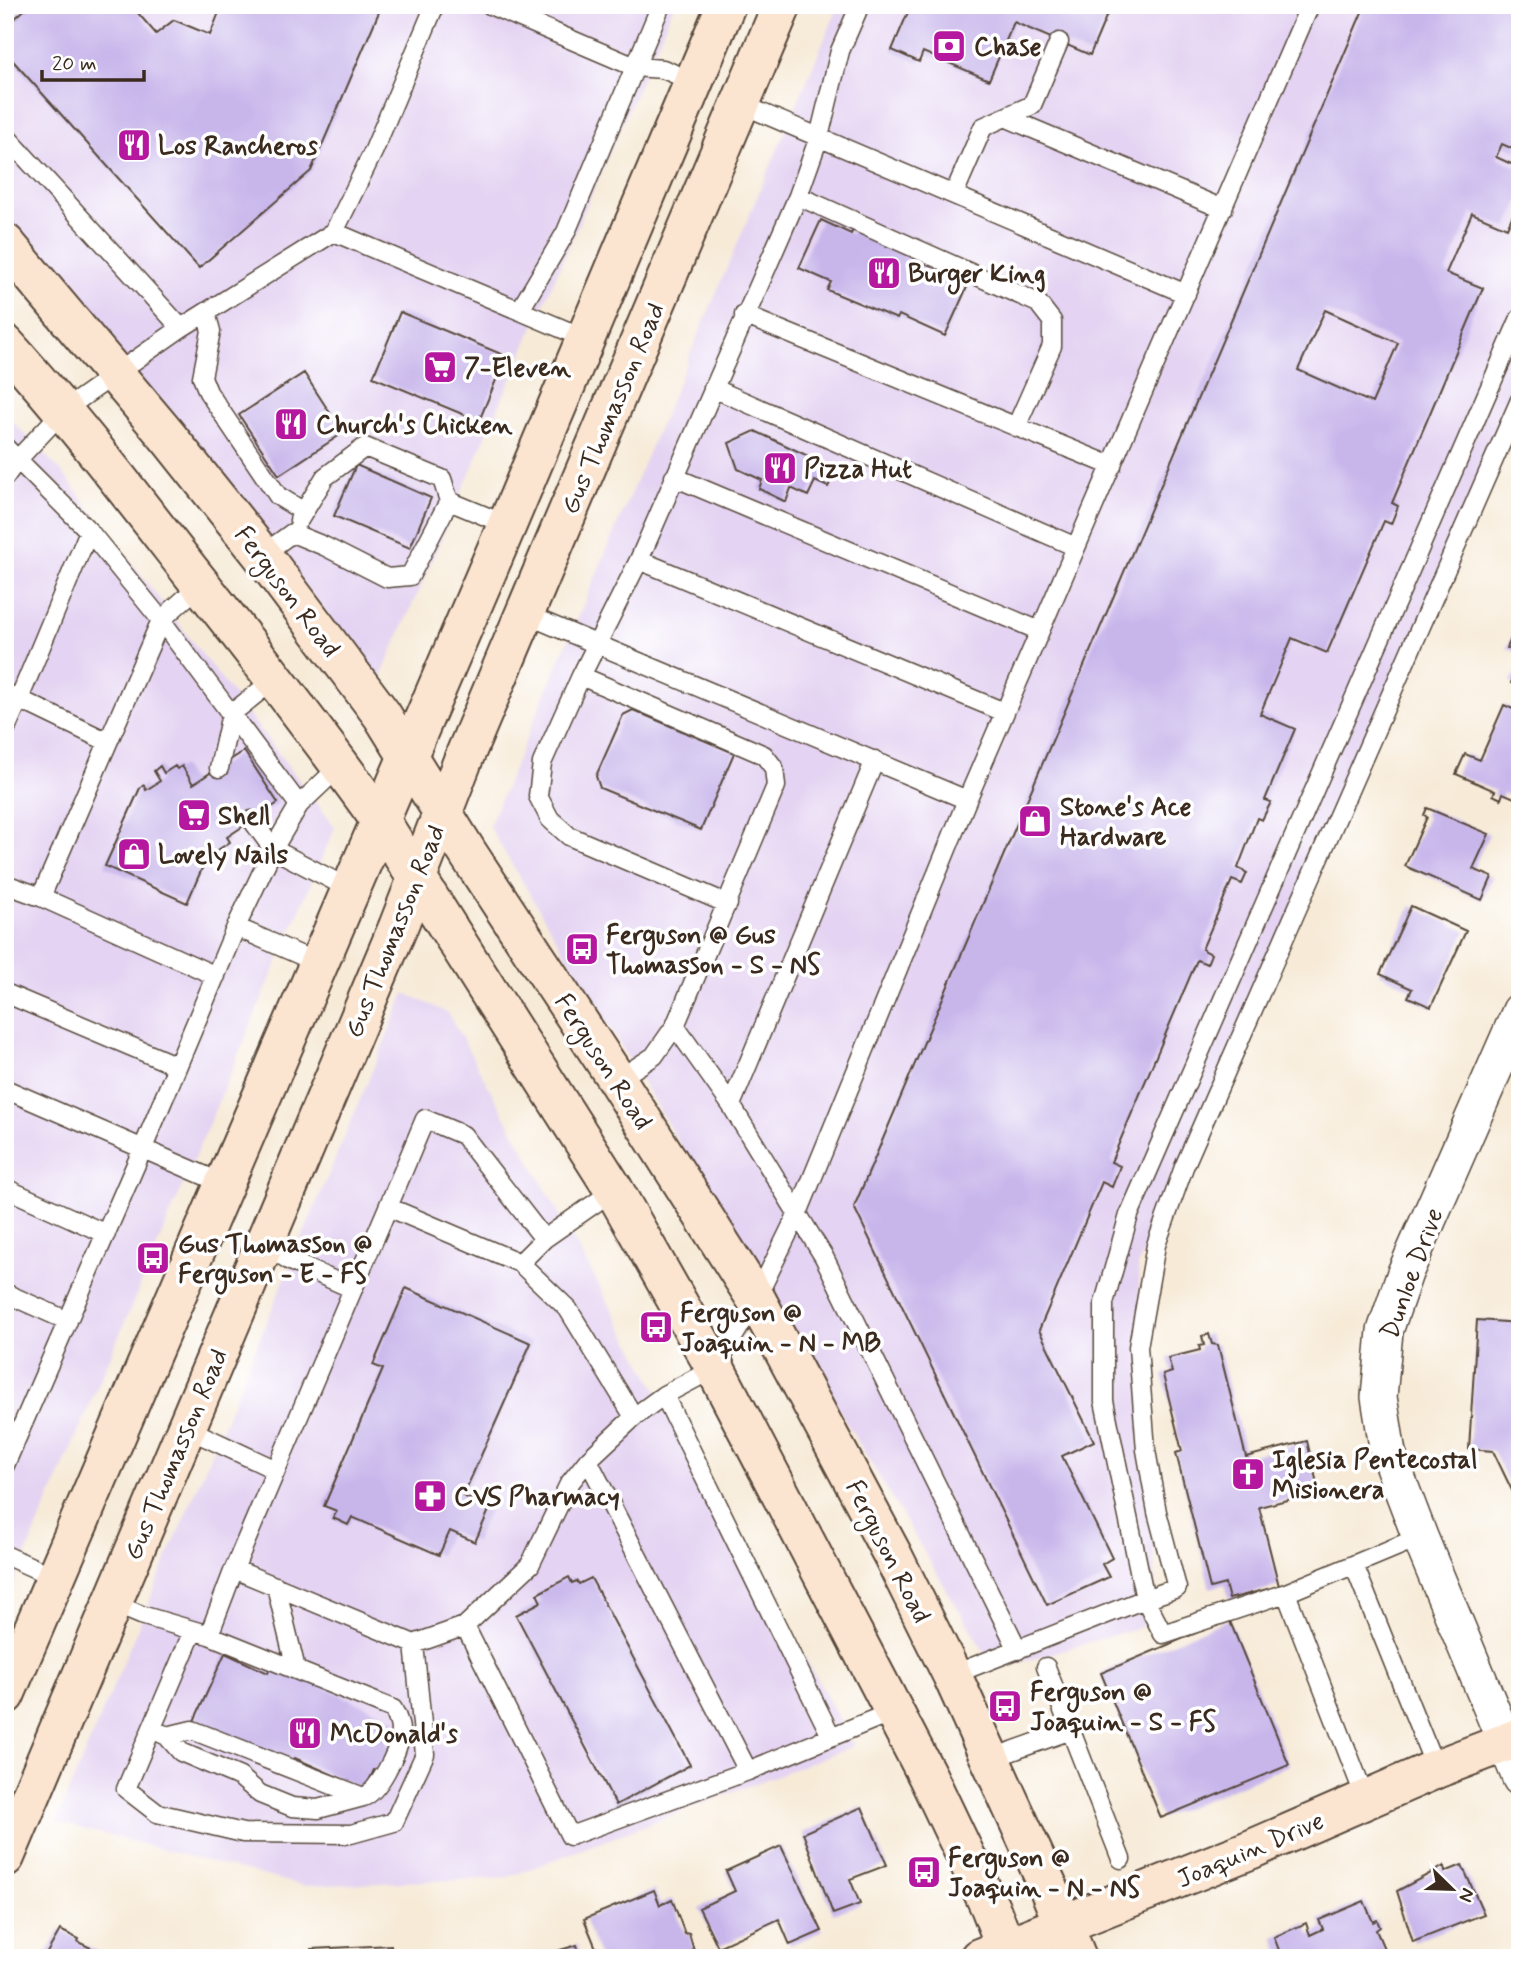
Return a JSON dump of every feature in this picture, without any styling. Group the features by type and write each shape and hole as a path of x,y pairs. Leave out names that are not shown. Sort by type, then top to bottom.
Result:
{"main road":[{"name":"Gus Thomasson Road","path":"5,1695 409,755 726,5"},
{"name":"Gus Thomasson Road","path":"5,1857 782,5"},
{"path":"694,82 741,104"},
{"name":"Ferguson Road","path":"5,243 115,373 277,544 484,878 757,1299 952,1675 1070,1941"},
{"path":"5,344 64,410 276,678 380,820 614,1190 715,1368 894,1711 967,1860 998,1954"},
{"path":"224,1184 264,1244"},
{"path":"56,1578 112,1603"},
{"name":"Joaquin Drive","path":"998,1954 1070,1941 1252,1849 1436,1769 1513,1740"}],"street":[{"name":"Dunloe Drive","path":"1520,1011 1405,1273 1385,1331 1379,1397 1388,1452 1420,1537 1513,1740 1520,1778"}],"lane":[{"path":"5,478 12,453 64,410 181,328 334,232 374,150 435,5"},
{"path":"490,5 635,67 663,69 694,82"},
{"path":"520,310 566,232 661,5"},
{"path":"728,904 569,836 550,819 538,796 542,763 581,676 639,560 798,196 819,137 840,51 860,5"},
{"path":"234,1569 414,1644 465,1626 530,1565 569,1484 588,1460 634,1417 664,1395 715,1368 757,1299 798,1213 1004,712 1310,5"},
{"path":"954,194 983,127 1032,105 1059,42"},
{"path":"741,104 1186,294"},
{"path":"1005,117 1223,209"},
{"path":"5,135 181,328"},
{"path":"798,196 1038,303 1052,321 1052,346 1016,427"},
{"path":"334,232 584,338"},
{"path":"206,313 211,331 202,377 208,392 278,496 304,512"},
{"path":"744,315 1112,466"},
{"path":"1420,1537 1286,1593 1163,1634 1145,1599 1104,1401 1104,1303 1129,1215 1520,318"},
{"path":"713,388 1076,547"},
{"path":"952,1675 1177,1588 1157,1512 1146,1450 1138,1347 1156,1245 1184,1167 1520,400"},
{"path":"365,447 442,480 449,501 410,576 387,578 324,546 277,544 304,512 325,477 365,447"},
{"path":"12,453 89,531 161,620 299,805"},
{"path":"674,477 1040,631"},
{"path":"449,501 507,525"},
{"path":"5,732 12,696 89,531"},
{"path":"639,560 1004,712"},
{"path":"41,897 161,620 201,584"},
{"path":"525,614 967,800"},
{"path":"581,676 764,755 774,768 776,786 676,1026 654,1056 617,1080"},
{"path":"219,768 231,714 276,678"},
{"path":"12,696 108,742"},
{"path":"731,1105 875,760"},
{"path":"5,1465 236,927 273,849 299,805 340,766"},
{"path":"252,820 273,849 350,889"},
{"path":"5,884 41,897 216,976"},
{"path":"236,927 318,963"},
{"path":"5,993 177,1066"},
{"path":"676,1026 731,1105 824,1257 1018,1650"},
{"path":"5,1089 224,1184"},
{"path":"414,1644 425,1754 394,1822 351,1835 243,1833 157,1813 126,1789 159,1733 201,1633 234,1569 425,1119 463,1135 544,1239"},
{"path":"5,1188 106,1234"},
{"path":"520,1263 544,1239 614,1190"},
{"path":"388,1207 520,1263 568,1309 634,1417"},
{"path":"264,1244 290,1261 353,1289"},
{"path":"5,1293 68,1321"},
{"path":"664,1395 831,1736"},
{"path":"186,1428 276,1470"},
{"path":"588,1460 748,1771"},
{"path":"5,1555 56,1578"},
{"path":"1354,1565 1436,1769"},
{"path":"276,1586 296,1669"},
{"path":"1286,1593 1366,1800"},
{"path":"112,1603 296,1669 393,1709 400,1721 400,1737 381,1782 369,1795 318,1809 292,1807 260,1794 240,1777 181,1752 159,1733"},
{"path":"465,1626 570,1836 748,1771 894,1711"},
{"path":"1045,1667 1121,1859"},
{"path":"159,1733 192,1730 363,1797"},
{"path":"990,1759 1071,1730"},
{"path":"240,1777 251,1753"}],"shaded area":[{"path":"5,5 674,5 380,679 5,214"},
{"path":"839,5 1520,5 1520,404 1138,1265 1157,1622 995,1670 489,826"},
{"path":"5,414 61,471 335,827 5,1604"},
{"path":"405,993 448,1013 854,1746 506,1878 304,1886 56,1822"}],"building":[{"path":"30,5 131,5 156,34 174,20 210,35 222,5 382,5 311,171 199,268 5,52 5,27"},
{"name":"Chase","path":"911,5 1111,5 1090,55 1014,22 989,80 923,52 919,62 892,50"},
{"path":"1365,5 1520,5 1520,152 1502,144 1496,157 1520,168 1520,199 1507,228 1472,213 1446,273 1483,288 1392,503 1398,506 1391,524 1384,521 1327,653 1292,638 1260,714 1295,729 1265,800 1271,802 1262,820 1257,818 1238,868 1247,873 1242,884 1232,880 1202,949 1211,954 1207,964 1197,960 1111,1162 1120,1166 1112,1187 1102,1182 1039,1330 1094,1441 1062,1456 1112,1558 1102,1564 1109,1577 1047,1605 854,1207","holes":["1325,310 1398,343 1372,403 1298,370"]},
{"name":"Burger King","path":"821,220 851,234 854,228 958,268 954,279 968,285 945,336 899,315 897,319 827,290 831,282 799,268"},
{"name":"7-Eleven","path":"400,312 506,356 479,421 373,377"},
{"name":"Church's Chicken","path":"304,373 343,433 279,475 239,415"},
{"name":"Pizza Hut","path":"755,431 821,462 820,466 835,472 828,487 815,481 808,496 791,488 786,502 759,489 762,480 738,469 729,443"},
{"path":"356,465 431,498 410,548 334,516"},
{"path":"1520,618 1520,654 1507,648"},
{"path":"1520,664 1520,686 1511,683"},
{"path":"1504,705 1520,712 1519,800 1503,793 1501,799 1493,795 1495,791 1456,774 1465,754 1480,760"},
{"path":"633,710 734,753 701,830 600,788 596,776 623,715"},
{"path":"244,751 278,803 227,837 230,842 207,857 187,903 105,866 140,788 144,785 146,790 160,781 154,771 160,766 164,773 175,766 177,769 182,766 193,784"},
{"path":"1427,808 1489,834 1473,869 1492,877 1482,900 1405,866 1427,817 1424,815"},
{"path":"1411,906 1466,931 1431,1007 1408,997 1412,989 1380,974"},
{"name":"CVS Pharmacy","path":"406,1288 531,1343 463,1496 490,1508 475,1542 450,1531 439,1555 352,1517 348,1525 333,1518 337,1511 324,1506 383,1369 373,1365"},
{"path":"1477,1320 1520,1323 1520,1507 1493,1451 1469,1449"},
{"name":"Iglesia Pentecostal Misionera","path":"1209,1334 1212,1344 1218,1345 1246,1457 1307,1441 1319,1492 1259,1507 1279,1586 1229,1599 1225,1584 1210,1588 1176,1453 1182,1451 1163,1375 1172,1372 1168,1358 1200,1350 1199,1346 1204,1345 1202,1336"},
{"path":"569,1577 572,1583 577,1581 579,1584 591,1578 690,1765 616,1805 516,1615 541,1602 537,1594"},
{"path":"1229,1619 1289,1765 1161,1818 1101,1673"},
{"name":"McDonald's","path":"225,1653 268,1673 272,1664 396,1720 385,1745 392,1748 381,1773 374,1770 365,1789 295,1758 292,1765 194,1721"},
{"path":"862,1807 887,1865 850,1879 860,1904 833,1914 803,1833"},
{"path":"781,1846 822,1931 790,1945 779,1919 718,1947 699,1908 735,1891 726,1871"},
{"path":"1462,1865 1484,1914 1413,1942 1397,1891 1444,1866 1445,1872"},
{"path":"654,1890 660,1905 672,1899 685,1934 689,1933 696,1958 600,1958 584,1919"},
{"path":"1364,1901 1373,1922 1377,1920 1380,1927 1376,1930 1388,1958 1282,1958 1274,1937 1306,1923 1310,1935 1323,1929 1319,1920"},
{"path":"60,1930 79,1939 78,1942 112,1958 44,1958"},
{"path":"391,1945 392,1958 312,1958 312,1949"},
{"path":"577,1945 581,1958 537,1958 537,1957"},
{"path":"126,1950 160,1957 160,1958 124,1958"}],"place":[{"name":"Chase","path":"949,46"},
{"name":"Los Rancheros","path":"134,145"},
{"name":"Burger King","path":"884,273"},
{"name":"7-Eleven","path":"440,367"},
{"name":"Church's Chicken","path":"291,424"},
{"name":"Pizza Hut","path":"780,468"},
{"name":"Shell","path":"194,815"},
{"name":"Stone's Ace Hardware","path":"1035,821"},
{"name":"Lovely Nails","path":"134,854"},
{"name":"Ferguson @ Gus Thomasson - S - NS","path":"582,949"},
{"name":"Gus Thomasson @ Ferguson - E - FS","path":"153,1258"},
{"name":"Ferguson @ Joaquin - N - MB","path":"656,1327"},
{"name":"Iglesia Pentecostal Misionera","path":"1248,1474"},
{"name":"CVS Pharmacy","path":"430,1496"},
{"name":"Ferguson @ Joaquin - S - FS","path":"1005,1706"},
{"name":"McDonald's","path":"305,1733"},
{"name":"Ferguson @ Joaquin - N - NS","path":"924,1872"}]}
